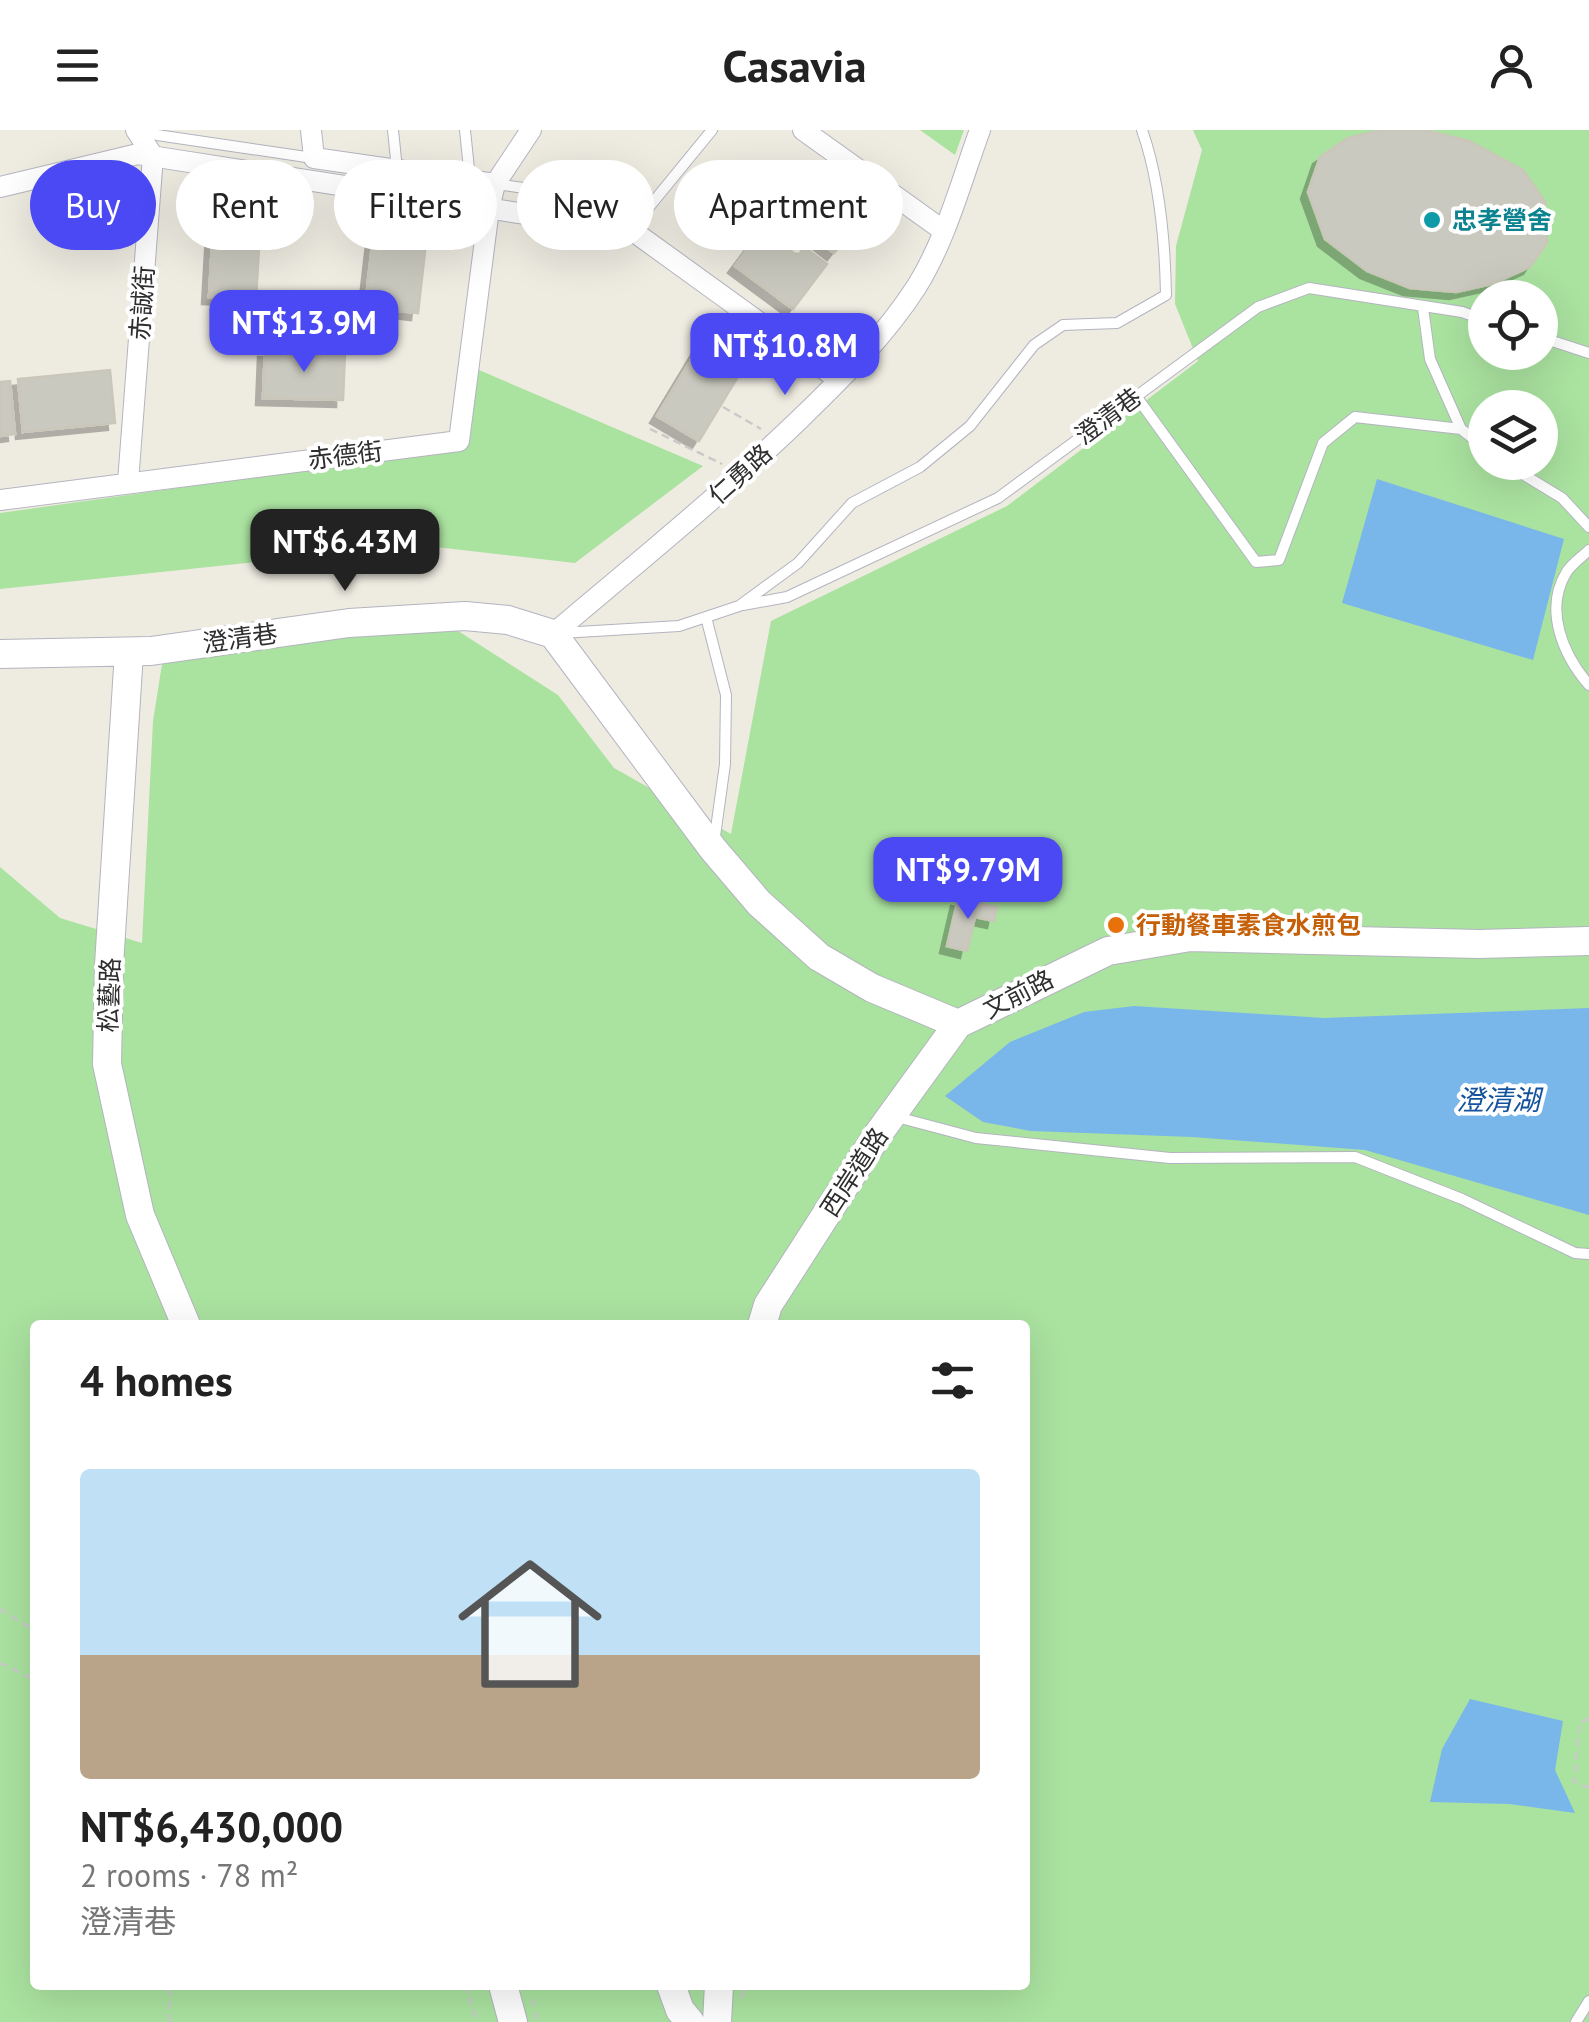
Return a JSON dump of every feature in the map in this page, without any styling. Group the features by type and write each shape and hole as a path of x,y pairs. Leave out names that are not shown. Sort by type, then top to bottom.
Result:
{"street":[{"path":"312,130 315,183"},
{"path":"497,181 530,130"},
{"path":"803,130 944,231"},
{"name":"仁勇路","path":"552,634 735,481 840,380 891,323 918,283 944,231 980,130"},
{"path":"137,131 153,156"},
{"path":"0,187 138,154 334,186"},
{"name":"赤誠街","path":"128,482 153,156"},
{"path":"314,158 334,161"},
{"path":"497,210 638,234 840,380"},
{"name":"赤德街","path":"0,500 459,442 483,250"},
{"name":"澄清巷","path":"0,654 129,652 348,623 465,616 508,620 552,634"},
{"name":"文前路","path":"552,634 713,849 759,903 819,957 872,988 958,1024 1108,951 1190,937 1479,944 1589,941"},
{"name":"松藝路","path":"129,652 109,964 107,1064 140,1215 184,1320"},
{"name":"西岸道路","path":"764,1320 768,1305 892,1116 958,1024"},
{"path":"504,1990 513,2022"},
{"path":"673,1990 680,2010 690,2022"},
{"path":"717,2022 719,1990"}],"lane":[{"path":"393,130 396,160"},
{"path":"465,130 468,160"},
{"path":"497,184 607,200 644,212 712,130"},
{"name":"澄清巷","path":"739,606 798,564 852,503 920,467 970,426 1034,344 1063,324 1116,323 1166,294 1166,256 1151,156 1142,130"},
{"path":"137,131 314,158"},
{"name":"澄清巷","path":"552,634 679,626 739,606 787,596 998,498 1258,307 1308,288 1468,314"},
{"path":"1424,308 1430,359 1461,429 1468,435"},
{"path":"1558,343 1589,353"},
{"path":"1136,396 1256,562 1279,560 1323,442 1356,416 1461,429"},
{"path":"1532,480 1562,498 1589,527"},
{"path":"1589,550 1567,571 1553,606 1563,642 1589,685"},
{"path":"706,617 726,695 725,764 713,849"},
{"path":"892,1116 976,1138 1170,1158 1354,1157 1462,1199 1575,1253 1589,1254"},
{"path":"1576,2022 1589,2001"}],"path":[{"path":"723,407 762,430"},
{"path":"650,429 723,465"},
{"path":"0,1609 30,1628"},
{"path":"0,1663 30,1678"},
{"path":"1589,1719 1580,1722 1574,1781 1589,1788"},
{"path":"169,2022 170,1990"},
{"path":"467,1990 477,2022"},
{"path":"529,1990 538,2022"}],"green space":[{"path":"920,130 964,130 955,155"},
{"path":"1193,130 1589,130 1589,2022 0,2022 0,867 60,918 142,943 153,721 163,658 441,620 558,695 614,768 731,834 771,621 1007,506 1198,361 1175,304 1176,246 1202,150"},
{"path":"472,367 703,466 575,563 418,545 0,589 0,513 463,448"}],"water":[{"path":"1377,479 1564,539 1533,660 1342,603"},
{"name":"澄清湖","path":"1134,1006 1324,1018 1589,1008 1589,1215 1365,1150 1192,1137 1031,1131 983,1122 945,1096 1010,1042 1084,1012"},
{"path":"1470,1699 1563,1721 1555,1770 1575,1813 1509,1804 1430,1802 1442,1749"}],"building":[{"name":"忠孝營舍","path":"1382,130 1425,130 1469,141 1523,170 1545,202 1547,243 1530,267 1501,280 1468,280 1468,289 1456,292 1410,288 1367,271 1325,239 1308,192 1320,157 1348,138"},
{"path":"212,250 259,250 256,299 209,297"},
{"path":"372,250 425,250 418,313 365,307"},
{"path":"747,250 790,250 798,256 802,250 808,250 827,264 793,309 735,266"},
{"path":"706,335 748,360 699,441 657,416"},
{"path":"265,350 345,352 343,400 263,398"},
{"path":"110,370 115,423 23,432 18,379"},
{"path":"10,381 15,434 0,436 0,382"},
{"path":"958,899 997,907 994,921 975,917 967,951 947,946"}],"place":[{"name":"忠孝營舍","path":"1432,220"},
{"name":"行動餐車素食水煎包","path":"1116,925"}]}
